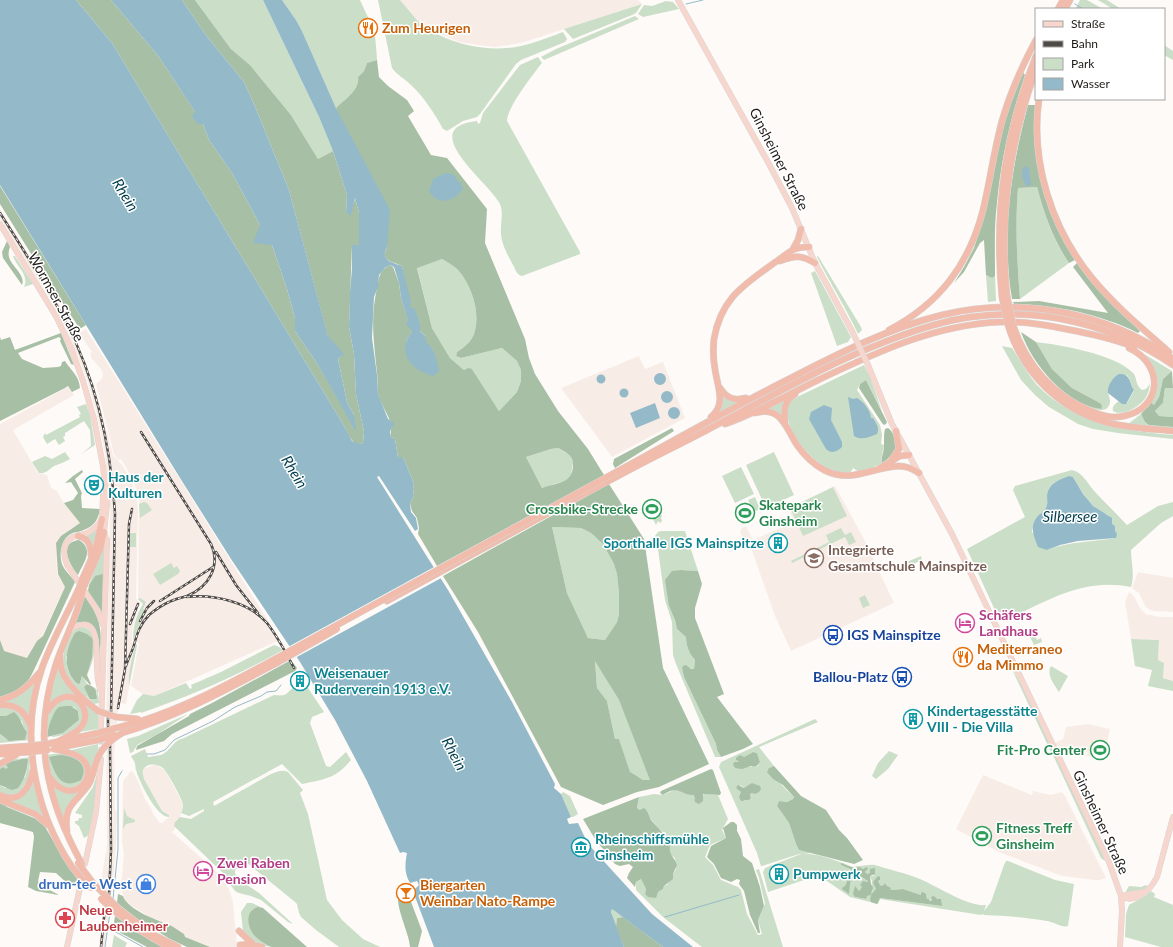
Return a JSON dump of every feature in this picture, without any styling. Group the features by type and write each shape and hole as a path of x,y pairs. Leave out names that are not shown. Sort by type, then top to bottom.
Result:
{"highway":[{"path":"1061,7 1070,0"},
{"path":"60,653 61,668 67,681 98,711 138,723 152,724 211,698 619,473 696,428 908,319 926,306 949,282 966,256 975,236 983,210 1004,115 1018,77 1035,42"},
{"path":"1035,59 1016,113 1009,144 1003,180 999,239 1004,297 1016,347 1032,373 1048,390 1066,405 1110,423 1173,431"},
{"path":"1004,297 1004,238 1007,186 1018,127 1035,73"},
{"path":"1039,100 1037,139 1042,176 1047,196 1060,227 1076,256 1091,277 1112,300 1173,356"},
{"path":"793,249 798,240 801,229"},
{"path":"696,428 718,410 720,398 714,364 713,348 716,331 721,316 729,302 740,288 793,249 809,247"},
{"path":"775,263 797,256 809,247"},
{"path":"797,256 803,257 815,263"},
{"path":"869,340 955,312 988,308 1027,308 1065,312 1096,321 1137,338 1173,359"},
{"path":"619,473 708,430 794,383 853,355 920,329 971,317 1022,315 1046,317 1078,324 1111,333 1129,340 1173,366"},
{"path":"737,420 857,361 903,343 962,327 988,323 1021,322 1054,326 1083,332 1127,344 1153,355 1173,366"},
{"path":"1011,325 1028,359 1047,382 1063,396 1076,404 1101,415 1111,417 1125,416 1137,411 1146,404 1154,387 1154,377 1150,366 1143,357 1131,349 1083,332"},
{"path":"786,424 784,408 788,401 810,384"},
{"path":"719,386 727,396 734,399 758,395"},
{"path":"708,430 760,412 768,412 779,417 786,424 802,451 812,462 835,474 848,476 861,475 876,470 899,466 908,467 919,473"},
{"path":"890,461 899,449 896,431"},
{"path":"876,470 900,456 909,455"},
{"path":"899,466 906,461 909,455"},
{"path":"104,520 50,684 44,737 47,774 50,790 78,864 82,879 92,886 141,932 168,947"},
{"path":"78,864 62,852 50,828 41,804 34,766 32,730 34,706 41,670 53,641 82,587 100,549 104,532"},
{"path":"78,536 85,538 90,544 91,560"},
{"path":"82,587 50,672 43,705 41,737 43,770 52,809 62,834 92,886"},
{"path":"66,616 49,659 42,685 37,713 36,740 38,773 46,804 60,840 78,864"},
{"path":"57,742 98,737 138,723 197,699 276,661"},
{"path":"0,700 11,697 26,688 41,670"},
{"path":"46,714 53,703 63,697 77,699 84,707 85,716 82,725 76,732 50,747"},
{"path":"0,705 11,705 19,708 26,715 32,730"},
{"path":"68,838 66,820 69,808 90,782 99,754 109,742 138,723"},
{"path":"0,748 29,749 50,747 122,733"},
{"path":"47,774 61,790 67,791 80,788 84,784 87,777 87,767 82,760 73,754 50,747"},
{"path":"0,764 29,749"},
{"path":"0,754 19,753"},
{"path":"0,795 12,798 23,793 29,784 34,766"},
{"path":"0,800 35,814 50,828"},
{"path":"119,912 152,934 178,947"},
{"path":"239,931 253,946 261,947"}],"main road":[{"name":"Ginsheimer Straße","path":"678,0 792,208 815,263 852,331 868,365 896,431"},
{"name":"Wormser Straße","path":"0,224 50,305 71,348 83,381 94,419 101,455 104,477 104,520"},
{"path":"896,431 919,473"},
{"name":"Ginsheimer Straße","path":"919,473 952,534 1109,862 1121,896 1122,911 1120,947"},
{"path":"104,520 104,532 107,542"},
{"path":"104,520 93,529 72,538 67,542 64,548 64,558 71,571 98,611 103,623 104,634"},
{"path":"102,727 108,532 104,520"},
{"path":"69,630 83,625 90,628 95,634 98,676 102,697"},
{"path":"78,864 96,812 101,759"},
{"path":"1122,911 1131,900 1141,895 1152,886 1157,877 1173,817"},
{"path":"67,947 81,883"},
{"path":"1121,896 1145,891"},
{"path":"1121,896 1126,900 1131,900"}],"shaded area":[{"path":"400,0 638,0 642,4 521,43 495,47 459,42 439,33 427,25 422,26"},
{"path":"0,209 58,302 76,339 97,395 113,455 123,466 131,480 137,500 136,599 141,603 138,608 132,631 132,643 137,645 126,704 120,703 118,712 114,754 115,810 117,811 116,844 113,881 104,947 99,946 103,917 105,882 102,876 107,845 106,724 110,510 105,454 96,411 87,379 69,336 54,306 0,218"},
{"path":"86,329 280,640 154,696 143,694 131,686 139,643 133,642 133,633 138,613 143,604 138,599 139,501 133,479 121,459 118,460 114,454 96,384 101,380 103,375 102,370 92,359 90,353 92,352 79,333"},
{"path":"639,356 645,369 663,362 685,418 612,457 561,388"},
{"path":"68,387 74,395 13,430 38,473 47,475 51,488 57,491 64,503 81,523 70,529 56,543 57,573 65,587 28,666 0,654 0,424"},
{"name":"Integrierte Gesamtschule Mainspitze","path":"835,486 865,541 894,603 791,651 775,616 750,545 747,546 740,532 741,529 746,526 753,540 794,522 788,508"},
{"path":"1138,572 1173,578 1173,612 1154,611 1145,606 1139,593 1132,588"},
{"path":"1129,592 1134,596 1140,608 1146,614 1160,617 1173,617 1173,681 1163,678 1164,663 1158,660 1159,640 1131,639 1125,602"},
{"path":"1089,724 1110,729 1103,760 1087,756 1088,752 1078,750 1062,757 1055,743 1063,739 1066,727"},
{"path":"157,765 165,770 183,804 180,817 175,822 175,829 172,832 218,873 229,889 233,902 237,947 210,947 191,940 167,924 156,921 127,903 125,900 121,888 124,854 122,842 123,781 131,771 133,772 153,814 160,823 162,823 169,817 168,814 162,811 144,779 143,774 143,770 145,768"},
{"path":"983,775 1032,795 1033,791 1051,795 1062,792 1106,878 1094,880 1062,876 999,852 956,829"}],"green space":[{"path":"76,0 111,0 159,57 203,124 209,140 232,173 272,245 295,318 295,331 316,362 351,421 353,428 354,415 347,402 338,359 343,354 328,337 289,190 244,82 205,34 182,0 195,0 231,49 250,65 291,115 318,159 333,151 347,195 346,212 354,203 355,198 359,213 359,245 352,245 349,327 354,354 356,394 364,432 363,443 356,443 350,438 343,424 112,43"},
{"path":"195,0 263,0 319,117 333,151 318,159 291,115 250,65 231,49"},
{"path":"282,0 360,0 373,29 377,60 367,63 364,71 358,77 357,86 336,108 302,31"},
{"path":"378,0 400,0 422,26 427,25 439,33 439,35 459,43 479,47 511,48 532,43 563,32 567,39 565,42 521,60 516,64 477,117 463,121 447,131 443,129 433,112 420,95 392,68"},
{"path":"1080,0 1087,0 1101,8 1076,8"},
{"path":"1098,0 1107,0 1119,8 1111,8"},
{"path":"666,1 673,2 679,9 643,17 638,14 644,5 652,6"},
{"path":"642,4 636,13 573,39 564,29"},
{"path":"635,16 639,19 544,60 541,57 556,49"},
{"path":"1165,46 1173,51 1173,60 1165,56"},
{"path":"538,57 542,63 511,108 507,121 580,254 522,276 516,272 503,242 501,230 502,211 500,204 461,157 454,145 453,134 459,126 477,121 478,124 480,123 483,113 520,65"},
{"path":"377,60 379,77 388,86 407,100 414,111 408,116 431,155 447,158 487,209 485,243 525,339 529,358 535,374 558,411 588,449 604,475 437,566 418,534 419,528 417,518 412,511 410,503 414,495 414,484 404,459 398,457 395,439 391,437 390,421 378,394 373,320 375,299 380,275 383,270 390,265 393,267 399,283 401,298 412,331 406,341 433,350 425,341 425,336 420,331 420,324 410,307 402,266 391,262 385,256 387,247 336,108 357,86 358,77 364,71 367,63","holes":["442,259 456,268 463,276 471,292 476,309 476,326 473,337 457,352 456,356 461,358 502,348 517,361 521,370 521,381 517,392 499,411 472,369 468,368 464,370 450,358 432,328 417,268","558,448 571,457 573,463 572,473 566,480 542,488 526,457"]},
{"path":"1023,72 1025,75 1015,106 1001,170 995,221 995,276 992,278 986,275 984,240 980,243 964,272 954,283 974,248 981,226 1001,129"},
{"path":"1028,105 1036,105 1036,153 1039,173 1046,199 1056,224 1075,260 1069,263 1058,245 1046,216 1037,187 1018,188 1017,244 1020,299 1012,299 1007,250 1010,201 1017,153"},
{"path":"0,186 86,325 80,329 0,204"},
{"path":"1037,187 1058,246 1069,263 1020,299 1017,244 1018,188"},
{"path":"7,241 10,247 10,260 22,278 22,285 3,258 2,252"},
{"path":"13,256 15,256 33,284 24,287 24,275"},
{"path":"818,256 861,327 862,330 858,334 817,257"},
{"path":"442,259 455,267 463,276 471,292 476,309 476,326 473,337 457,352 456,356 461,358 502,348 517,361 521,370 521,381 517,392 499,411 472,369 464,370 450,358 432,328 417,267"},
{"path":"1077,263 1106,297 1140,331 1138,333 1108,320 1078,312 1014,304 1013,302 1039,301 1108,313 1073,267"},
{"path":"815,271 851,337 848,342 837,346 811,273"},
{"path":"986,275 992,278 995,276 996,301 988,302"},
{"path":"1021,332 1036,342 1052,369 1072,388 1100,403 1102,406 1101,409 1088,406 1075,400 1052,381 1033,357"},
{"path":"61,333 74,365 71,364 59,337 18,353 22,359 43,368 58,367 65,361 76,376 80,388 72,392 68,386 0,421 0,337 1,340 10,337 15,350"},
{"path":"1036,342 1087,351 1113,360 1134,374 1138,385 1142,390 1146,389 1150,384 1149,390 1144,400 1134,408 1121,413 1113,411 1113,406 1119,401 1122,404 1127,403 1134,391 1127,375 1108,393 1110,403 1106,409 1100,410 1089,407 1080,402 1100,409 1100,403 1072,388 1052,369"},
{"path":"1002,346 1012,348 1036,384 1050,397 1082,416 1117,427 1136,431 1173,435 1173,439 1118,433 1093,429 1078,424 1049,407 1035,395 1021,380"},
{"path":"1144,354 1172,371 1163,379 1159,397 1154,405 1151,402 1157,390 1155,371 1152,364"},
{"path":"864,365 870,377 882,411 866,380 860,384 857,390 880,425 882,435 881,444 884,445 881,460 882,463 870,469 859,472 853,468 850,473 835,472 818,463 802,446 790,426 787,417 788,408 790,403 797,397"},
{"path":"1172,371 1173,388 1165,388 1163,403 1155,411 1159,416 1173,417 1173,427 1149,425 1145,422 1141,414 1151,402 1154,405 1159,397 1163,379"},
{"path":"866,380 887,422 884,425 859,388 860,384"},
{"path":"1165,388 1173,388 1173,417 1159,416 1155,411 1163,403"},
{"path":"720,391 740,401 719,413"},
{"path":"785,400 784,420 767,409"},
{"path":"86,404 90,415 95,445 81,454 91,446 90,430 84,421 65,433 65,436 63,437 65,441 59,445 55,439 47,444 43,437 45,433 46,435 80,417 79,415 81,414 77,407"},
{"path":"1141,414 1145,422 1149,425 1173,427 1173,429 1128,424"},
{"path":"672,428 674,431 615,468 613,464 614,459"},
{"path":"888,428 894,435 896,447 893,453 882,463 884,432 885,429"},
{"path":"558,448 571,456 573,463 571,475 567,480 542,488 526,457"},
{"path":"65,452 70,459 43,473 39,473 32,462 45,456 52,459"},
{"path":"774,452 794,495 766,508 746,465"},
{"path":"741,467 754,494 735,503 722,476"},
{"path":"82,470 83,472 75,479 82,493 82,508 100,509 98,518 90,527 69,535 62,544 62,564 75,582 27,683 16,691 0,697 0,640 4,651 27,658 37,641 43,636 65,587 58,574 56,543 61,536 80,523 64,503 73,500 78,493 71,482 65,483"},
{"path":"1072,470 1083,476 1096,493 1127,525 1158,506 1173,502 1173,516 1161,523 1131,550 1133,573 1131,587 1098,585 1083,588 1054,597 1009,619 1002,620 999,619 967,549 1025,517 1013,490 1015,486","holes":["1073,477 1091,504 1096,509 1108,515 1116,538 1073,543 1047,550 1032,532 1033,525 1046,509 1047,496 1050,487 1060,480"]},
{"path":"609,484 644,539 663,668 709,764 659,787 637,792 603,805 561,787 478,632 443,576","holes":["552,527 581,528 591,533 603,544 614,564 617,574 619,593 619,614 617,622 605,640 588,638 567,593","595,661 619,700 650,780 643,780 630,772 619,739 615,739 607,701 597,688"]},
{"path":"833,487 847,516 803,536 790,508"},
{"path":"755,497 760,509 754,512 748,500"},
{"name":"Crossbike-Strecke","path":"650,501 662,516 662,521 660,523 658,521 656,525 646,505"},
{"path":"144,502 147,503 152,510 140,518 139,504"},
{"name":"Skatepark Ginsheim","path":"746,502 754,519 743,524 735,507"},
{"path":"98,526 94,548 84,536"},
{"path":"552,527 581,528 591,533 603,544 614,564 617,574 619,593 619,614 617,622 605,640 588,638 567,593"},
{"path":"841,528 845,535 851,532 856,542 849,545 845,537 792,563 791,561 829,542 826,535"},
{"path":"661,531 685,531 698,571 681,570 669,606 677,629 686,637 688,649 695,660 694,669 682,668 684,677 721,757 715,757 673,655 672,622 665,600 655,536"},
{"path":"130,533 136,533 136,547 129,547"},
{"path":"105,539 102,615 88,591 102,611 95,576 89,585"},
{"path":"79,540 84,544 87,552 85,561 78,575 69,560 67,550 68,545"},
{"path":"921,556 922,560 909,566 907,562"},
{"path":"171,563 174,568 177,566 180,571 178,574 160,585 153,574"},
{"path":"672,571 698,571 702,584 695,608 695,618 724,694 717,697 753,744 721,757 684,677 682,668 686,665 691,669 694,669 695,660 688,649 686,637 677,629 669,606 665,580"},
{"path":"103,574 102,612 88,591 89,585 95,576"},
{"path":"865,595 870,605 863,608 859,598"},
{"path":"85,596 95,613 100,628 101,643 99,662 99,645 95,629 84,622 74,623"},
{"path":"140,598 146,602 143,609 147,611 138,627 133,641 135,622 143,604 138,599"},
{"path":"79,627 87,628 94,638 95,646 92,662 87,675 92,658 66,656 68,669 70,675 80,683 83,676 87,684 84,687 96,699 97,693 94,687 98,691 99,703 94,704 86,696 86,698 69,679 64,666 64,651 67,642 72,633"},
{"path":"79,631 87,634 93,639 92,658 87,675 91,684 90,685 82,676 80,683 78,684 69,673 67,666 67,653 69,646 75,633"},
{"path":"1035,635 1037,640 1041,638 1042,642 1034,645 1030,637"},
{"path":"1131,639 1159,640 1158,660 1164,663 1163,678 1173,681 1173,691 1148,686 1152,670 1135,666"},
{"path":"136,644 137,645 129,686 130,671"},
{"path":"274,645 283,650 231,677 177,700 141,713 130,714 137,700 143,694 154,696 186,683 190,689 192,688 191,685 221,672"},
{"path":"291,660 297,668 295,671 172,734 164,741 136,750 137,746 190,714"},
{"path":"595,660 619,700 651,780 643,780 630,773 619,739 615,739 607,701 597,688"},
{"path":"58,663 59,669 98,713 98,729 79,732 87,716 73,696 49,705 49,699"},
{"path":"1009,663 1021,684 1054,753 1052,754"},
{"path":"1051,666 1068,676 1059,692 1049,673"},
{"path":"36,680 30,720 26,713 0,703"},
{"path":"87,684 96,690 96,699 90,699 84,687"},
{"path":"297,686 299,688 308,688 324,712 312,717 310,723 326,766 330,767 346,752 351,760 335,775 302,784 282,764 213,802 214,806 271,774 282,771 288,772 303,790 300,793 308,814 327,900 342,920 363,939 380,947 339,947 301,917 295,902 246,862 235,870 238,879 259,893 293,924 288,922 261,900 235,891 222,872 174,826 175,822 180,817 191,819 204,811 204,809 189,816 181,813 183,804 168,774 161,767 150,765 145,767 143,770 144,779 162,811 169,815 169,817 164,816 159,812 149,798 138,775 135,762 131,756 145,749 148,757 161,755 180,739 274,695 286,694"},
{"path":"66,698 78,702 84,714 82,720 73,731 64,735 53,737 51,736 63,733 79,720 78,711 74,707 56,711 47,733 48,715 55,706"},
{"path":"0,706 14,707 27,720 30,740 0,743 0,734 8,740 15,741 25,740 27,732 23,727 22,721 6,716 0,716"},
{"path":"71,706 78,711 79,720 63,733 47,737 49,726 57,709 59,707"},
{"path":"14,712 19,717 27,732 25,740 9,741 0,734 0,716 6,716"},
{"path":"188,714 156,735 137,745 133,752 130,753 127,739 138,736"},
{"path":"815,719 818,722 759,747 774,766 769,768 780,783 794,797 787,802 779,801 777,806 789,823 799,850 812,853 799,854 761,866 757,853 719,767 721,762","holes":["753,752 757,753 760,762 758,766 735,768 733,765","740,785 752,793 750,794 751,798 749,800 744,801 741,795"]},
{"path":"98,744 98,750 89,780 73,799 65,825 51,782 56,788 81,789 87,764 67,751"},
{"path":"889,751 898,755 888,769 876,779 872,776 878,763"},
{"path":"753,752 757,753 760,762 758,765 742,769 735,768 733,765 734,762 739,761 736,760 736,758 740,755 744,757"},
{"path":"53,754 73,756 83,763 86,776 78,787 66,790 51,776 47,755"},
{"path":"1055,754 1105,861 1101,858 1053,755"},
{"path":"60,755 75,759 82,765 83,774 81,780 74,783 68,783 59,779 49,757"},
{"path":"30,757 29,778 19,793 11,796 0,793 0,785 5,788 25,777 28,759 9,762 6,770 3,767 0,769 0,766 10,760"},
{"path":"28,759 28,763 22,782 18,788 12,790 0,785 0,769 3,767 6,769 8,767 5,764 9,762"},
{"path":"774,766 801,796 826,810 839,830 847,838 863,860 854,864 799,850 789,823 777,806 779,801 787,802 794,797 783,785 773,779 767,772 769,768"},
{"path":"711,769 713,770 721,793 720,795 703,794 703,801 699,804 695,802 694,795 676,790 663,795 660,793 661,791"},
{"path":"98,771 95,803 89,835 84,838 79,826 75,823 75,821 78,821 79,818 82,818 82,815 75,813 93,787"},
{"path":"33,778 45,819 0,797 17,799"},
{"path":"752,783 760,786 761,789 755,794 750,794 751,798 749,800 741,801 739,797 741,792 736,788 738,785 744,788"},
{"path":"674,790 694,795 694,799 705,794 718,795 728,819 722,830 726,838 710,845 705,857 713,865 721,880 738,887 741,890 747,914 758,935 762,934 758,920 765,904 756,870 759,869 783,947 702,947 663,917 636,890 636,882 641,879 646,889 645,894 658,892 667,885 676,869 675,858 670,854 664,833 650,818 646,810 640,810 637,808 639,797 654,794 663,795"},
{"path":"563,792 570,796 578,814 573,817 571,817 561,794"},
{"path":"639,797 637,808 640,810 645,809 651,820 666,837 677,865 673,874 673,879 658,892 656,898 648,897 645,894 646,889 641,879 636,882 635,887 627,878 633,867 629,864 620,866 615,864 595,839 583,819"},
{"path":"0,802 7,807 34,818 44,825 77,879 78,885 68,884 56,873 40,872 38,881 42,886 59,895 36,891 28,887 34,837 33,832 0,823"},
{"path":"124,808 127,816 135,820 135,822 126,824 123,829"},
{"path":"731,822 734,822 737,825 737,831 741,839 743,856 752,863 760,887 764,906 758,920 760,933 758,933 750,915 744,891 739,884 740,880 737,879 731,882 721,878 714,864 707,857 711,846 726,838 723,828"},
{"path":"801,854 814,854 846,864 841,865 852,870 845,886 843,887 850,884 854,872 857,871 857,874 868,881 859,891 857,889 854,892 855,897 866,899 866,896 871,895 872,881 870,876 874,876 870,870 871,873 866,874 865,872 868,868 866,867 863,869 850,865 875,865 915,877 970,903 986,905 984,911 991,902 1006,861 1055,880 1074,884 1068,926 1061,926 1039,920 981,915 880,899 878,904 850,897 827,881 816,876 768,892 763,872 765,868","holes":["880,877 880,880 878,881 880,885 882,886 885,883 890,890 903,889 921,895 926,894 927,899 932,900 942,906 880,898 870,900 876,889 875,886"]},
{"path":"841,863 855,868 859,867 863,869 866,867 868,868 865,872 867,874 870,873 870,869 875,868 875,874 870,876 873,888 871,895 867,896 866,899 855,897 853,894 855,886 859,891 862,887 860,885 863,881 868,881 857,874 857,871 854,872 850,884 849,894 842,889 845,886 852,870 841,865"},
{"path":"878,876 880,877 880,880 878,881 880,885 882,886 885,883 891,888 890,890 903,889 921,895 923,892 930,901 932,900 931,897 934,896 937,899 941,899 942,906 880,898 877,904 871,902 871,895 876,889 873,882"},
{"path":"1146,885 1148,887 1141,891 1127,893 1126,891 1129,886 1141,887"},
{"path":"407,891 422,931 418,947 410,947 408,935 400,912 398,899 399,895"},
{"path":"1151,891 1155,894 1154,897 1173,905 1173,947 1161,947 1125,937 1126,914 1129,905"},
{"path":"118,894 123,896 126,901 136,910 171,926 184,934 185,937 210,947 187,947 170,939 139,920 117,903"},
{"path":"247,903 252,903 263,908 258,907 251,930 261,941 274,947 265,946 257,942 243,931 241,912"},
{"path":"258,907 263,908 307,947 272,947 264,943 253,934 248,920 251,912"},
{"path":"612,909 623,917 617,918 616,927 611,912"},
{"path":"115,916 151,941 163,947 147,947 113,929"},
{"path":"623,917 663,947 624,947 616,927 617,918"},
{"path":"114,935 127,943 125,947 112,947"}],"water":[{"name":"Rhein","path":"0,0 76,0 112,43 352,441 360,444 363,443 364,432 356,394 354,354 349,327 352,245 359,245 359,213 355,198 351,216 346,212 347,195 333,151 319,117 263,0 282,0 302,31 336,108 390,210 385,255 391,262 402,266 411,302 410,307 415,309 420,324 420,331 425,336 427,342 433,350 439,371 433,376 427,374 412,365 408,360 405,349 406,341 412,331 406,324 408,320 401,298 399,283 394,267 390,265 379,275 378,287 374,297 372,338 378,394 388,419 394,423 394,426 390,432 391,437 395,439 398,457 404,459 414,484 414,495 410,503 411,512 416,518 418,529 415,531 379,476 377,477 448,590 512,702 555,784 554,788 561,794 571,817 567,819 569,824 578,823 588,844 652,914 693,947 663,947 612,909 611,912 624,947 434,947 414,894 414,890 419,885 417,881 410,883 407,876 405,865 407,853 400,853 367,781 335,720 300,662 231,559 180,478 0,185"},
{"path":"111,0 182,0 205,34 244,82 289,190 328,336 344,354 338,359 347,402 354,415 355,430 316,362 295,331 295,318 272,245 253,243 260,225 232,173 209,140 203,124 198,124 192,117 195,112 159,57"},
{"path":"1023,167 1029,167 1031,185 1026,186 1022,176"},
{"path":"446,173 455,176 463,189 455,197 450,199 436,199 429,191 433,179"},
{"path":"658,373 662,373 666,379 662,385 658,385 654,381 654,377"},
{"path":"601,374 606,379 601,384 596,379"},
{"path":"1119,374 1126,375 1128,377 1134,390 1126,404 1122,404 1108,393 1108,388 1111,382"},
{"path":"624,388 629,393 624,398 619,393"},
{"path":"665,391 669,391 673,397 669,403 665,403 661,399 661,395"},
{"path":"848,397 853,399 857,398 866,406 870,412 871,418 873,418 877,426 877,434 862,438 854,436"},
{"path":"655,403 660,418 636,428 630,413"},
{"path":"824,405 832,408 831,420 842,442 842,447 834,452 830,452 826,449 809,419 811,412"},
{"path":"676,407 679,408 679,418 672,419 669,418 668,411 669,408"},
{"name":"Silbersee","path":"1069,476 1073,477 1083,494 1093,506 1112,518 1112,524 1115,526 1115,531 1117,534 1116,538 1078,541 1047,550 1038,547 1033,532 1033,524 1046,508 1049,488 1061,479"}],"pier":[{"path":"436,566 443,577 295,658 288,647"}],"waterway":[{"path":"686,4 703,0"},
{"path":"1075,4 1081,8"},
{"path":"147,754 154,754 165,750 174,740 213,721 235,707 267,692 276,691 281,685"},
{"path":"113,899 118,849 118,778 122,771"},
{"path":"665,917 739,895"},
{"path":"105,947 110,912"},
{"path":"114,931 143,947"}],"tunnel":[{"path":"101,728 101,752"}],"railway":[{"path":"0,213 66,322 86,368 101,416 110,465 115,514 111,713"},
{"path":"126,666 139,629 146,618 164,605 187,596 201,587 211,575 215,560 211,544 141,432"},
{"path":"118,708 125,669 129,524 132,509"},
{"path":"216,552 236,585 258,613"},
{"path":"160,601 213,567"},
{"path":"187,597 197,596 219,598 251,610 260,616 271,628 294,668"},
{"path":"140,621 147,608 154,601"},
{"path":"130,624 138,604"},
{"path":"108,718 108,726"},
{"path":"109,895 111,850 110,745"},
{"path":"101,947 105,908"}],"place":[{"name":"Zum Heurigen","path":"368,28"},
{"name":"Haus der Kulturen","path":"94,485"},
{"name":"Crossbike-Strecke","path":"652,509"},
{"name":"Skatepark Ginsheim","path":"745,513"},
{"name":"Sporthalle IGS Mainspitze","path":"778,543"},
{"name":"Integrierte Gesamtschule Mainspitze","path":"814,558"},
{"name":"Schäfers Landhaus","path":"965,623"},
{"name":"IGS Mainspitze","path":"833,635"},
{"name":"Mediterraneo da Mimmo","path":"963,657"},
{"name":"Ballou-Platz","path":"902,677"},
{"name":"Weisenauer Ruderverein 1913 e.V.","path":"300,681"},
{"name":"Kindertagesstätte VIII - Die Villa","path":"913,719"},
{"name":"Fit-Pro Center","path":"1100,750"},
{"name":"Fitness Treff Ginsheim","path":"982,836"},
{"name":"Rheinschiffsmühle Ginsheim","path":"581,847"},
{"name":"Zwei Raben Pension","path":"203,871"},
{"name":"Pumpwerk","path":"779,874"},
{"name":"drum-tec West","path":"146,884"},
{"name":"Biergarten Weinbar Nato-Rampe","path":"406,893"},
{"name":"Neue Laubenheimer","path":"65,918"}]}
